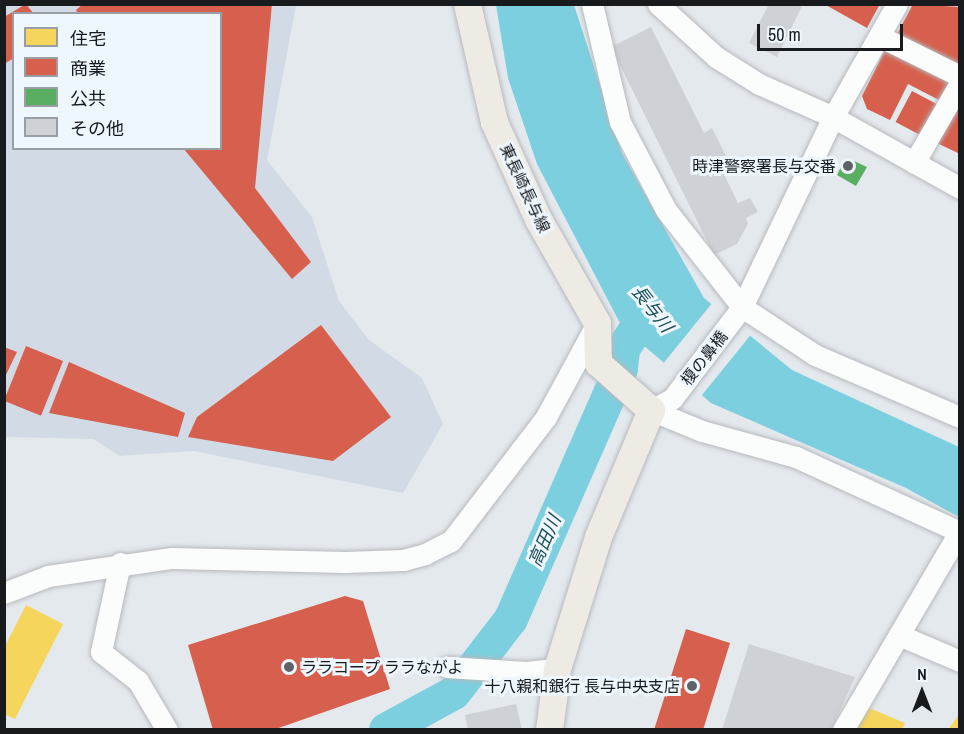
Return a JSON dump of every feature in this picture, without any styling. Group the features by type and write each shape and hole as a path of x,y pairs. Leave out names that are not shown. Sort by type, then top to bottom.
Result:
{"main road":[{"name":"東長崎長与線","path":"467,4 494,122 538,219 597,323 598,363 654,402"},
{"path":"549,729 557,669 598,537 654,402"}],"street":[{"path":"592,4 620,122 666,210 739,312 815,355 960,417"},
{"path":"658,4 716,57 759,84 833,117 960,188"},
{"name":"榎の鼻橋","path":"654,402 739,312 833,117 897,4"},
{"path":"879,36 960,76"},
{"path":"914,163 960,83"},
{"path":"4,593 48,576 120,563 172,558 345,562 403,560 452,541 546,417 597,323"},
{"path":"654,402 702,430 796,457 959,532 843,729"},
{"path":"120,563 101,652 138,681 167,729"},
{"path":"898,635 960,661"},
{"path":"448,667 498,670 557,669"}],"shaded area":[{"path":"5,5 296,5 267,160 312,217 339,301 369,340 422,378 443,424 403,493 194,451 120,456 93,439 5,437"}],"water":[{"name":"長与川","path":"496,5 574,5 622,153 704,298 792,370 959,447 959,517 906,488 711,403 622,327 537,164 508,78"}],"pier":[{"path":"713,302 752,333 700,397 661,366"}],"building: 住宅":[{"path":"26,605 63,624 15,719 4,714 4,648"},
{"path":"867,707 905,723 902,730 857,730"},
{"path":"960,713 960,730 948,730"}],"building: 商業":[{"path":"26,4 32,12 12,12"},
{"path":"83,4 272,4 255,188 311,262 292,279 185,150 222,150 222,12 77,12 76,10"},
{"path":"824,4 880,4 867,28"},
{"path":"913,4 960,7 960,67 897,34"},
{"path":"12,12 12,59 4,64 4,17"},
{"path":"885,50 950,83 941,101 908,84 890,120 867,109 862,96"},
{"path":"912,91 938,105 922,136 896,122"},
{"path":"960,101 960,154 937,143"},
{"path":"321,325 391,417 333,461 188,437 197,417"},
{"path":"26,346 63,361 41,416 4,401"},
{"path":"4,347 17,352 4,379"},
{"path":"69,362 185,413 178,437 49,413"},
{"name":"ララコープ ララながよ","path":"345,596 363,601 390,689 273,730 213,730 188,645"},
{"name":"十八親和銀行 長与中央支店","path":"686,629 730,643 703,730 654,730"}],"building: 公共":[{"path":"854,161 867,167 856,186 837,175 843,163"}],"building: その他":[{"path":"769,4 803,4 777,57 749,43"},
{"path":"651,27 704,133 712,128 729,162 720,166 738,203 750,198 758,212 746,218 748,224 737,244 714,255 611,47"},
{"path":"749,644 855,677 831,730 722,730"},
{"path":"516,704 522,730 468,730 465,715"}],"waterway":[{"name":"高田川","path":"386,730 454,693 511,619 621,368 623,349 649,309"}],"place":[{"name":"時津警察署長与交番","path":"848,166"},
{"name":"ララコープ ララながよ","path":"289,667"},
{"name":"十八親和銀行 長与中央支店","path":"692,686"}]}
